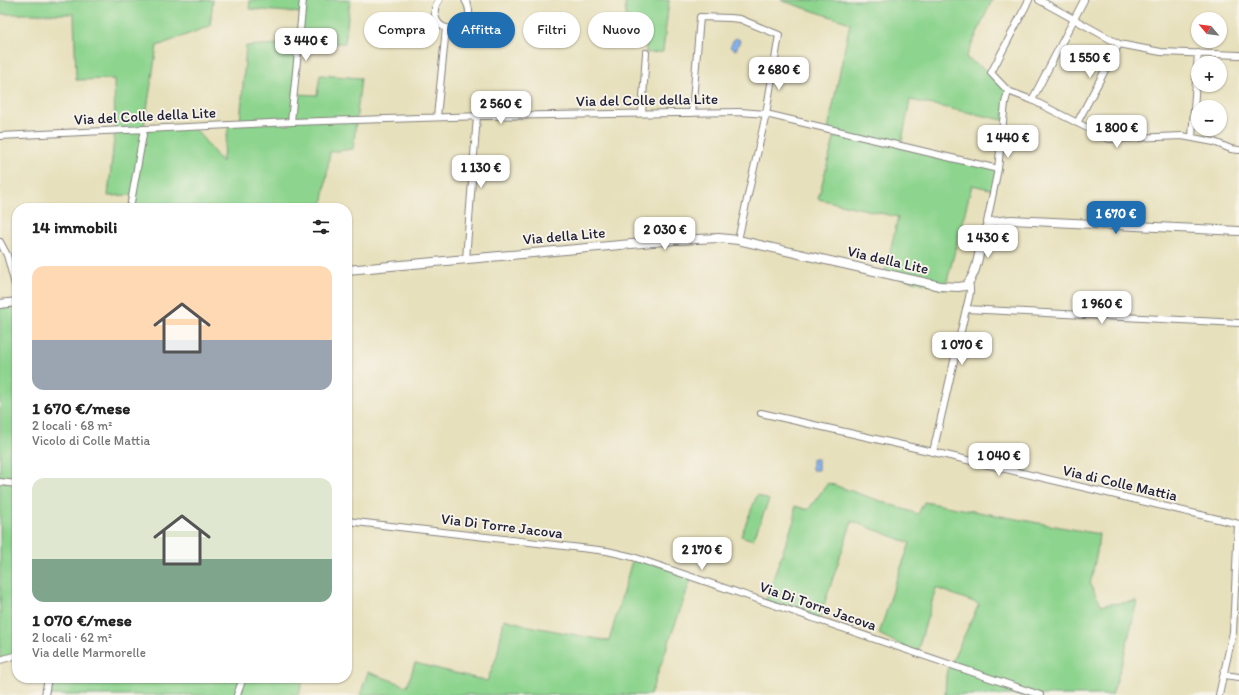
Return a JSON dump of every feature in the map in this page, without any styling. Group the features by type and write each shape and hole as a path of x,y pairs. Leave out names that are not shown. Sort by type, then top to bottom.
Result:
{"street":[{"path":"291,122 303,0"},
{"path":"439,0 435,7 435,17 438,22 446,28 457,28 466,21 469,10 465,0"},
{"path":"1029,0 991,73 1008,91 1032,100 1110,139 1182,136 1214,142 1230,149 1239,150"},
{"path":"1039,0 1119,44 1161,52 1239,55"},
{"path":"1032,100 1084,0"},
{"path":"692,113 700,17 740,19 779,35 766,114 738,240"},
{"path":"437,117 446,28"},
{"path":"1077,123 1119,44"},
{"path":"642,113 646,53"},
{"path":"1192,137 1198,53"},
{"path":"933,452 970,291 969,283 975,270 988,226 987,222 998,169 1005,103 1008,91"},
{"name":"Via del Colle della Lite","path":"0,136 291,122 437,117 740,112 766,114 998,169"},
{"path":"466,259 477,116"},
{"path":"131,203 144,129"},
{"path":"988,226 991,222 1011,220 1239,231"},
{"name":"Via della Lite","path":"352,270 675,240 719,238 738,240 940,286 963,287 969,283"},
{"path":"0,242 9,261 12,273"},
{"path":"0,304 12,303"},
{"path":"966,309 1239,324"},
{"name":"Via di Colle Mattia","path":"761,413 1238,524"},
{"path":"0,482 12,483"},
{"name":"Via Di Torre Jacova","path":"352,522 607,551 633,557 1040,695"},
{"path":"1219,695 1233,632 1238,524"},
{"path":"0,660 12,656"},
{"path":"1224,675 1239,677"},
{"path":"46,695 47,683"},
{"path":"237,695 241,683"}],"green space":[{"path":"0,0 213,0 210,26 157,46 144,128 193,126 222,162 229,125 240,124 246,46 298,43 301,13 249,9 250,0 350,0 345,43 299,44 294,94 317,95 320,75 361,78 353,149 330,152 323,203 131,203 133,195 108,196 115,130 114,79 76,80 74,14 0,14"},
{"path":"625,0 669,0 663,52 646,53 646,48 654,48 654,12 626,12"},
{"path":"780,0 992,0 966,58 991,73 1008,91 1003,120 910,100 901,146 998,169 994,190 972,185 945,289 885,274 898,217 818,199 836,131 828,129 850,23"},
{"path":"12,303 12,656 0,660 0,304"},
{"path":"828,483 918,514 924,502 1099,534 1090,585 1102,605 1137,601 1123,660 1112,695 945,695 946,674 979,604 936,588 917,653 879,634 910,543 852,521 819,620 765,602 794,520 795,506 808,510"},
{"path":"757,495 769,500 753,540 741,536"},
{"path":"633,557 692,577 650,695 360,695 368,672 407,686 415,663 487,681 497,656 504,619 529,626 609,641"},
{"path":"47,683 302,683 299,695 45,695"}],"water":[{"path":"735,38 740,40 736,50 730,47"},
{"path":"812,459 818,459 818,470 812,470"}]}
